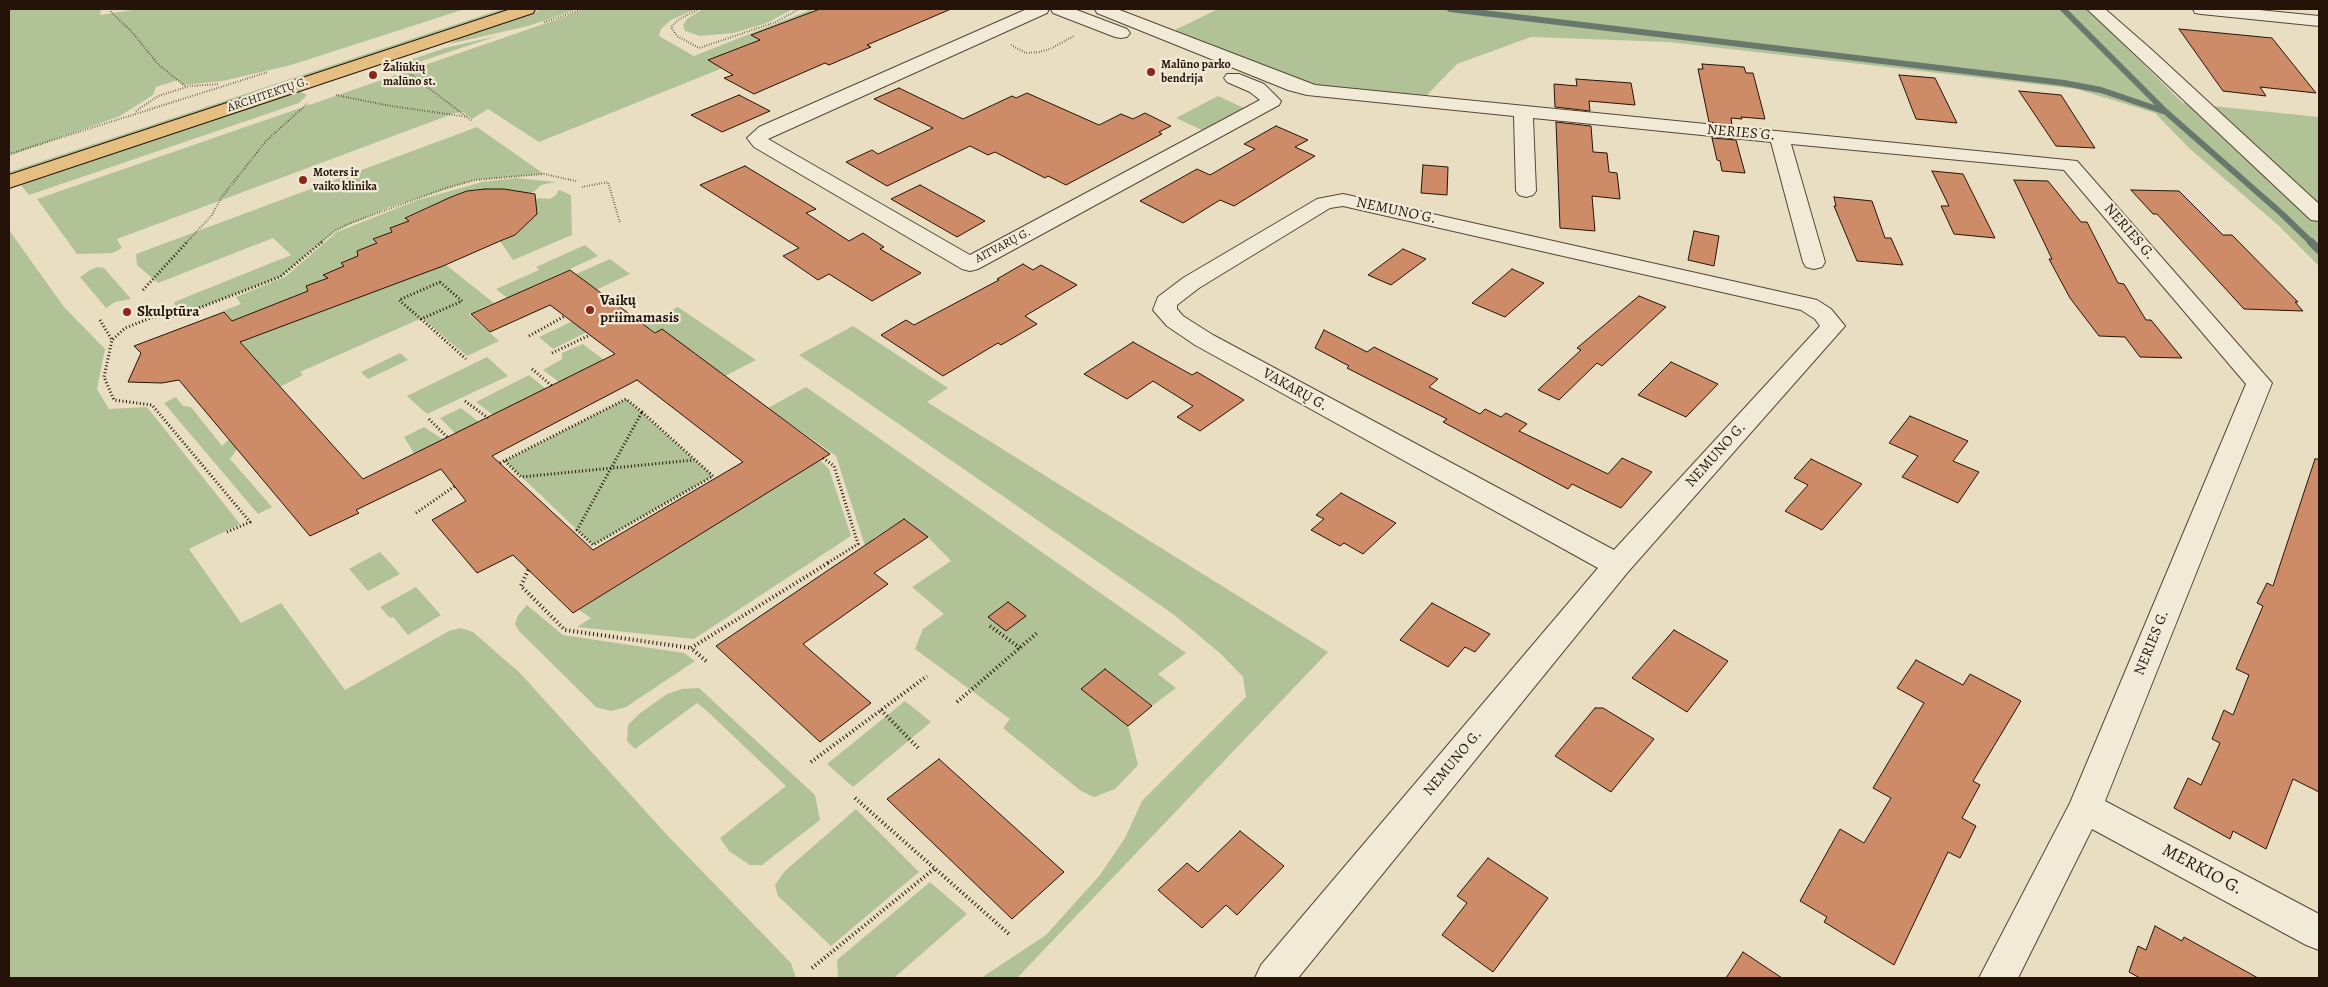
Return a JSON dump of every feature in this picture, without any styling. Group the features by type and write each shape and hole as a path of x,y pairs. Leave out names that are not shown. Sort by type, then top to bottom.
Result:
{"main road":[{"name":"ARCHITEKTŲ G.","path":"9,166 489,9"},
{"name":"ARCHITEKTŲ G.","path":"9,182 527,9"}],"street":[{"name":"AITVARŲ G.","path":"1041,9 766,131 757,138 761,144 970,264 1272,100 1257,88 1059,9"},
{"name":"NERIES G.","path":"1103,9 1295,86 1314,91 2070,165 2259,383 2085,808 1998,978"},
{"path":"2095,9 2319,215"},
{"path":"2201,9 2319,21"},
{"path":"1523,112 1526,191"},
{"path":"1778,136 1814,262"},
{"name":"NEMUNO G.","path":"1274,978 1617,565 1833,326 1823,314 1809,305 1343,200"},
{"name":"VAKARŲ G.","path":"1343,200 1324,203 1191,283 1166,302 1165,310 1175,321 1204,340 1617,565"},
{"name":"MERKIO G.","path":"2085,808 2319,933"}],"path":[{"path":"112,9 111,12 132,32 158,64 186,87"},
{"path":"699,9 678,20 671,27 678,36 699,48 776,22 799,9"},
{"path":"985,34 1026,53 1050,49 1078,33"},
{"path":"9,154 173,100 275,70"},
{"path":"404,70 472,121"},
{"path":"133,113 158,96 186,87 227,84"},
{"path":"166,94 173,100"},
{"path":"333,94 391,106 468,118"},
{"path":"143,290 212,215 221,198 266,141 309,102"},
{"path":"227,532 250,522 152,405 114,400 104,377 112,340 125,328 153,317 178,316 280,277 335,231 348,224 437,191 475,180 544,174 576,182"},
{"path":"582,187 608,182 620,223"},
{"path":"422,319 462,301 440,282 400,300 466,359"},
{"path":"529,336 565,316"},
{"path":"100,320 112,340"},
{"path":"552,353 590,335"},
{"path":"532,369 552,386"},
{"path":"500,463 626,399 642,412 713,476 593,545 576,530 642,412"},
{"path":"465,401 488,418"},
{"path":"428,419 448,438"},
{"path":"691,648 858,544 834,466 823,458"},
{"path":"505,461 522,476 695,459"},
{"path":"416,513 454,486"},
{"path":"528,570 521,586 565,630 691,648 706,661"},
{"path":"990,626 1020,648"},
{"path":"957,702 1037,633"},
{"path":"811,762 927,676"},
{"path":"881,710 918,749"},
{"path":"855,798 1010,935"},
{"path":"812,968 934,869"}],"green space":[{"path":"9,9 101,9 100,15 139,9 465,9 291,65 223,81 183,85 178,80 156,87 153,95 120,116 9,156"},
{"path":"502,9 512,9 9,176 9,172"},
{"path":"543,9 578,9 528,26 449,44 465,35"},
{"path":"587,9 696,9 671,20 661,29 659,36 694,56 810,10 824,16 844,9 869,9 539,142 488,109 472,119 463,112 455,113 117,239 122,248 113,253 77,254 37,199"},
{"path":"703,9 793,9 767,23 734,33 700,36 685,31 683,25 687,19"},
{"path":"1218,9 2087,9 2183,103 2319,117 2319,266 2278,225 2190,149 2155,113 2077,89 1669,42 1531,37 1457,64 1423,99 1313,85 1273,73 1175,30"},
{"path":"497,36 386,73 381,70 445,48"},
{"path":"299,91 307,95 299,103 29,195 21,185"},
{"path":"1218,96 1244,108 1202,130 1176,118"},
{"path":"477,127 544,174 475,180 390,207 335,231 280,277 178,316 174,302 291,255 273,238 158,283 137,265 136,254"},
{"path":"516,178 556,182 541,185 527,195 504,189 485,189 467,191 451,197 405,217 409,221 390,228 392,232 373,239 377,243 357,251 359,256 341,263 344,266 324,275 328,278 308,291 232,321 223,311 241,304 236,297 285,277 337,232 418,200 482,182"},
{"path":"559,190 571,195 572,235 513,260 500,241 515,235 536,214 533,200 540,198 549,199 555,196"},
{"path":"9,230 64,307 105,349 97,389 109,409 147,407 240,524 189,549 241,623 281,603 345,690 449,631 461,628 473,632 520,673 668,836 791,963 796,978 9,978"},
{"path":"585,245 598,256 507,298 496,289 539,270 536,267"},
{"path":"610,259 630,274 596,290 576,274"},
{"path":"446,265 494,303 469,314 499,341 467,356 422,318 300,372 303,375 280,387 240,342"},
{"path":"98,267 104,268 131,299 115,302 106,308 80,277"},
{"path":"678,307 756,360 725,376 643,324"},
{"path":"573,321 587,332 553,349 539,337"},
{"path":"853,326 948,388 927,402 1328,652 1017,978 981,978 1046,935 1100,875 1125,838 1142,801 1246,697 1243,677 1221,654 1173,614 799,355"},
{"path":"583,344 604,360 559,382 543,370 562,359 562,353"},
{"path":"400,353 408,360 368,379 361,372"},
{"path":"487,357 508,376 427,414 407,396"},
{"path":"529,375 546,389 493,415 476,402"},
{"path":"806,387 1186,653 1158,674 1176,688 1152,706 1105,670 1082,689 1128,726 1138,765 1115,789 1094,797 1081,791 1003,728 1010,719 915,649 923,629 944,614 912,587 951,561 928,537 904,519 874,538 880,543 867,552 836,456 768,408"},
{"path":"176,397 183,406 191,407 222,446 229,439 237,449 230,459 272,507 258,514 164,403"},
{"path":"626,399 713,476 593,545 505,461"},
{"path":"461,408 479,422 456,434 440,418"},
{"path":"424,427 444,440 415,455 404,437"},
{"path":"820,460 829,469 851,536 694,639 577,627 591,618 579,610"},
{"path":"380,552 400,574 368,591 349,569"},
{"path":"416,587 441,615 408,635 393,617 390,618 380,607"},
{"path":"527,605 563,635 684,653 695,661 626,707 611,711 596,707 519,631 515,624 518,615"},
{"path":"699,688 815,795 820,820 762,865 750,865 729,851 720,838 786,786 706,710 697,703 635,749 627,741 628,725 639,714 667,694 682,689"},
{"path":"905,701 931,722 853,787 827,764"},
{"path":"856,809 919,872 831,946 778,896 775,885 785,871"},
{"path":"930,882 967,914 894,978 838,978 837,960"}],"building":[{"path":"820,9 951,9 867,45 871,47 829,65 825,63 754,94 724,78 733,75 708,60 760,40 751,35"},
{"path":"2179,29 2272,38 2316,93 2260,87 2266,96 2223,91"},
{"path":"1702,64 1744,67 1746,73 1753,73 1765,119 1731,118 1732,125 1709,122 1698,69 1703,69"},
{"path":"1899,75 1935,78 1957,123 1916,119"},
{"path":"1576,79 1631,83 1635,105 1589,101 1590,111 1555,107 1554,84 1577,86"},
{"path":"899,88 963,119 1012,96 1016,98 1027,93 1099,125 1121,114 1133,119 1145,113 1171,126 1159,132 1162,134 1066,185 1048,176 1045,178 995,152 988,155 970,146 887,186 846,162 872,150 878,154 933,128 874,99"},
{"path":"2019,91 2061,95 2095,148 2056,146"},
{"path":"739,95 770,111 722,132 691,115"},
{"path":"1556,122 1591,126 1593,152 1607,153 1609,172 1617,173 1620,199 1592,196 1595,231 1560,228"},
{"path":"1276,126 1308,140 1295,147 1315,156 1234,206 1220,200 1183,223 1140,201 1197,169 1210,175 1255,149 1244,144"},
{"path":"1712,138 1736,140 1745,173 1722,171 1720,161 1717,160"},
{"path":"1423,165 1448,167 1447,195 1421,193"},
{"path":"745,166 816,209 806,213 849,241 863,233 884,247 880,249 921,273 872,301 829,274 818,280 783,256 799,248 700,185"},
{"path":"1932,171 1963,174 1995,238 1954,234 1941,206 1949,206"},
{"path":"2014,180 2048,181 2081,222 2087,222 2118,283 2124,284 2146,320 2151,320 2182,358 2140,357 2125,337 2099,336 2070,298 2049,259 2052,259"},
{"path":"920,185 985,221 957,237 891,199"},
{"path":"504,189 535,194 537,214 515,235 443,266 240,342 363,479 615,354 550,305 490,332 471,314 570,270 655,333 662,329 830,454 573,613 513,555 477,573 432,520 466,501 441,469 356,510 359,513 310,536 179,380 162,383 128,382 141,353 134,346 224,312 232,321 308,291 306,286 328,278 323,275 344,266 341,263 358,256 357,251 377,243 373,239 392,232 390,228 409,221 405,218 467,191","holes":["637,380 743,462 593,550 492,456"]},
{"path":"2131,190 2179,191 2223,235 2232,235 2298,302 2295,302 2303,311 2244,309 2157,214 2153,214"},
{"path":"1834,197 1872,201 1885,238 1891,238 1903,265 1857,261 1834,206 1836,206"},
{"path":"1694,231 1719,236 1714,266 1688,260"},
{"path":"1403,249 1426,259 1391,285 1368,275"},
{"path":"1023,264 1033,270 1041,265 1077,285 1025,316 1037,324 1001,345 998,343 943,376 881,335 906,320 914,325 999,280 997,279"},
{"path":"1512,269 1544,283 1505,317 1472,303"},
{"path":"1639,296 1666,307 1602,366 1597,363 1559,400 1538,390 1581,350 1577,348"},
{"path":"1324,330 1367,352 1374,347 1438,379 1429,387 1480,414 1485,409 1501,417 1506,413 1527,424 1519,431 1608,474 1622,458 1652,472 1621,508 1572,484 1568,489 1443,422 1447,419 1347,368 1349,366 1315,348"},
{"path":"1133,342 1192,375 1197,372 1244,400 1200,431 1177,417 1193,406 1153,381 1127,399 1084,374"},
{"path":"1671,362 1718,384 1686,417 1638,395"},
{"path":"1910,416 1968,441 1953,461 1979,472 1958,503 1902,477 1918,456 1889,443"},
{"path":"1811,459 1862,484 1822,530 1785,511 1808,485 1794,478"},
{"path":"2315,459 2319,459 2319,792 2293,779 2266,849 2233,831 2230,839 2174,808 2188,778 2201,785 2220,743 2212,739 2224,710 2233,715 2249,675 2236,669 2263,606 2257,603 2267,583 2273,586"},
{"path":"1341,493 1396,523 1363,554 1344,543 1340,546 1311,530 1324,519 1316,515"},
{"path":"904,519 928,537 874,573 888,584 803,644 871,703 820,742 716,646"},
{"path":"1008,602 1026,616 1006,631 988,617"},
{"path":"1432,603 1490,634 1475,652 1465,647 1448,667 1400,640"},
{"path":"1674,630 1728,661 1687,712 1632,678"},
{"path":"1916,660 1963,685 1970,674 2021,701 1973,781 1980,785 1962,818 1976,826 1960,858 1948,852 1894,965 1824,922 1827,917 1800,901 1840,829 1864,843 1891,798 1873,788 1924,703 1897,688"},
{"path":"1105,669 1152,706 1128,726 1081,689"},
{"path":"1595,708 1603,708 1654,739 1611,792 1555,756"},
{"path":"939,759 1064,872 1012,919 887,799"},
{"path":"1240,831 1284,866 1237,915 1226,905 1202,928 1158,890 1187,863 1198,872"},
{"path":"1488,858 1548,898 1493,972 1442,935 1467,903 1457,896"},
{"path":"2155,926 2182,941 2184,937 2258,978 2140,978 2129,972 2138,946 2146,950"},
{"path":"1743,952 1782,978 1726,978"}],"waterway":[{"path":"1450,9 2064,83 2101,90 2166,112"},
{"path":"2063,9 2166,112"},
{"path":"2166,112 2281,213 2312,243"},
{"path":"2312,243 2319,250"}],"place":[{"name":"Malūno parko bendrija","path":"1151,72"},
{"name":"Žaliūkių malūno st.","path":"373,75"},
{"name":"Moters ir vaiko klinika","path":"303,180"},
{"name":"Vaikų priimamasis","path":"590,310"},
{"name":"Skulptūra","path":"127,312"}]}
